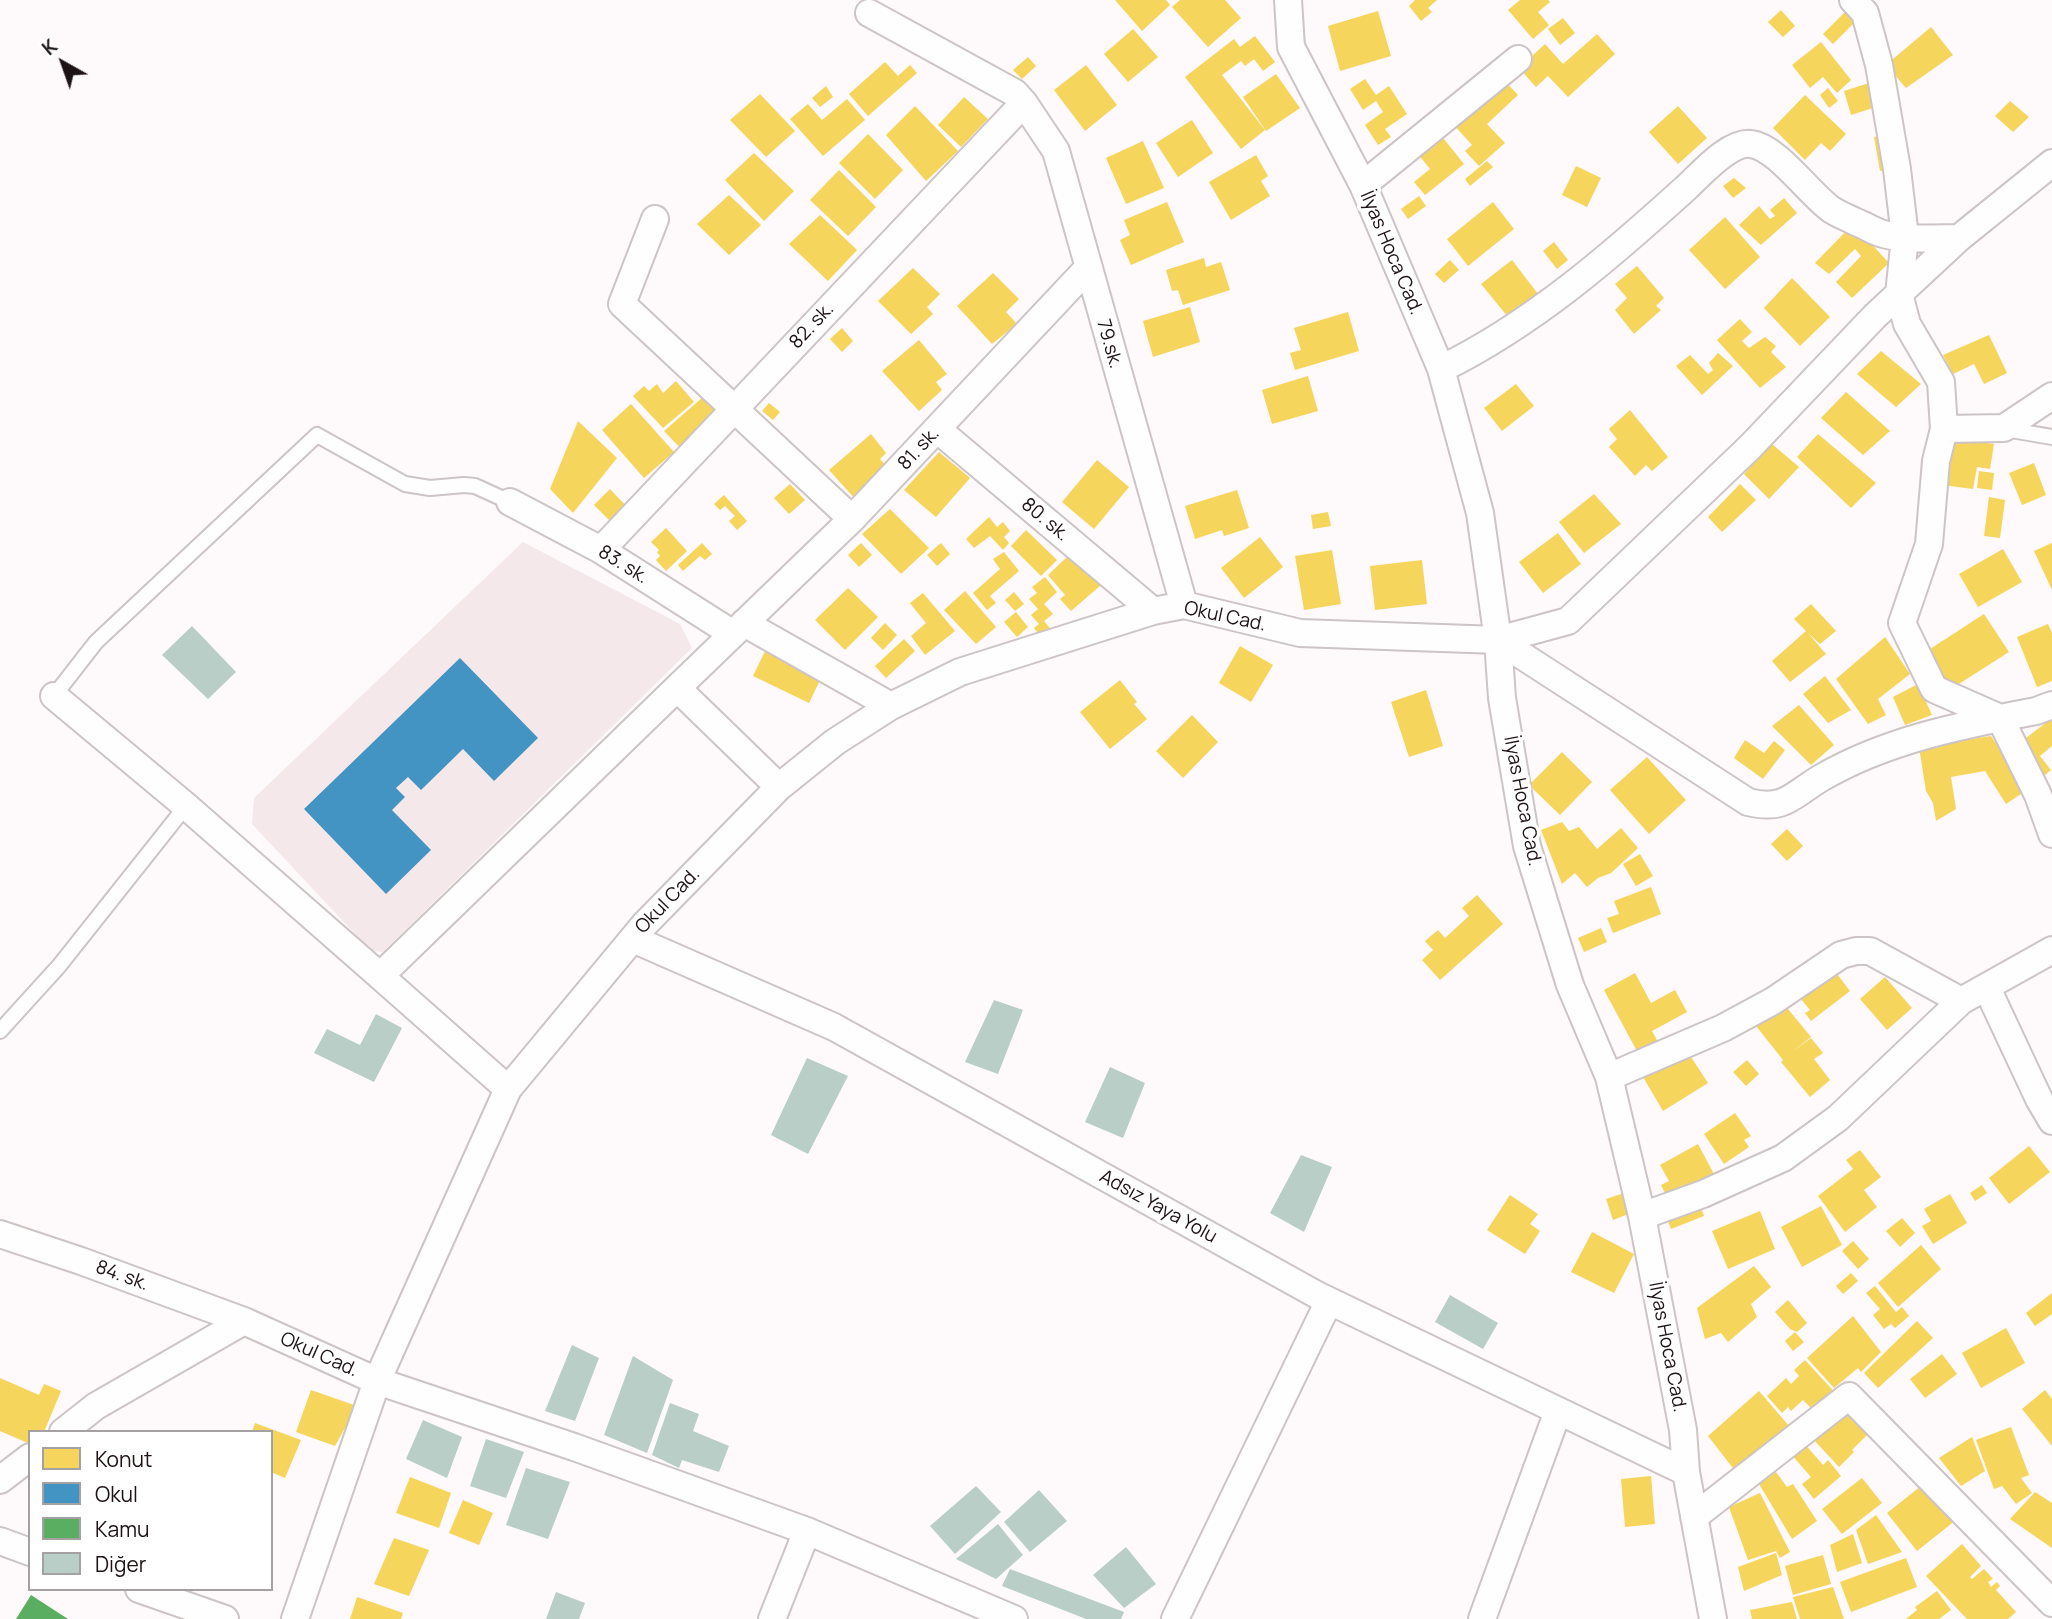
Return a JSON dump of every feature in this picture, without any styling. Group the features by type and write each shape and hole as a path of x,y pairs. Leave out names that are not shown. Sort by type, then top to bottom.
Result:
{"street":[{"name":"İlyas Hoca Cad.","path":"1288,0 1292,47 1363,186 1441,369 1480,513 1503,698 1527,846 1570,985 1609,1077 1642,1216 1684,1430 1686,1472 1713,1619"},
{"path":"1853,0 1865,13 1879,65 1898,169 1905,237 1899,294 1907,324 1941,382 1944,429 1936,461 1929,544 1902,623 1934,689 2000,718 2038,795 2052,834"},
{"path":"869,13 1020,98"},
{"path":"1363,186 1518,59"},
{"name":"79.sk.","path":"1020,98 1056,151 1184,605"},
{"name":"82. sk.","path":"601,550 1020,98"},
{"path":"1441,369 1470,355 1520,323 1613,254 1715,162 1740,145 1760,146 1782,162 1819,200 1834,211 1881,233 1905,237 1959,238"},
{"path":"1497,640 1568,621 1750,447 1874,316 1959,238 2052,163"},
{"path":"655,219 622,304 852,519"},
{"name":"81. sk.","path":"380,976 852,519 1088,268"},
{"path":"1944,429 2004,428 2052,396"},
{"name":"80. sk.","path":"937,429 1153,611"},
{"name":"83. sk.","path":"510,502 601,550 738,629 891,706"},
{"name":"Okul Cad.","path":"244,1321 377,1381 508,1089 633,939 779,787 835,742 891,706 960,672 1153,611 1184,605 1300,633 1497,640"},
{"path":"1497,640 1748,802 1765,806 1784,802 1821,778 1871,753 1921,737 2052,705"},
{"path":"677,688 779,787"},
{"path":"54,696 186,806 508,1089"},
{"name":"Adsız Yaya Yolu","path":"633,939 834,1027 1329,1301 1686,1472"},
{"path":"1642,1216 1703,1194 1783,1158 1838,1118 1961,1000 2052,950"},
{"path":"1609,1077 1723,1028 1773,1001 1841,955 1856,951 1870,951 1961,1000"},
{"path":"1987,988 2052,1121"},
{"name":"84. sk.","path":"0,1234 244,1321"},
{"path":"1175,1619 1329,1301"},
{"path":"66,1430 96,1406 244,1321"},
{"path":"295,1619 377,1381 574,1447 807,1531 1014,1619"},
{"path":"1694,1517 1849,1396 2052,1603"},
{"path":"1482,1619 1558,1410"},
{"path":"0,1480 28,1459"},
{"path":"772,1619 807,1531"},
{"path":"0,1541 28,1551"},
{"path":"145,1591 225,1619"}],"lane":[{"path":"2004,428 2052,437"},
{"path":"54,696 96,642 317,435 405,484 430,488 475,486 510,502"},
{"path":"0,1031 59,966 186,806"}],"shaded area":[{"path":"523,542 680,624 692,648 383,952 371,951 252,824 254,798"}],"building: Konut":[{"path":"1115,0 1166,0 1170,5 1142,31"},
{"path":"1180,0 1225,0 1241,18 1208,47 1172,7"},
{"path":"1415,0 1437,0 1428,8 1432,12 1421,21 1409,6"},
{"path":"1520,0 1550,2 1538,12 1549,25 1533,39 1508,10"},
{"path":"1852,5 1862,15 1833,44 1823,34"},
{"path":"1781,10 1795,26 1783,37 1768,22"},
{"path":"1378,11 1391,56 1340,71 1328,26"},
{"path":"1563,18 1575,33 1560,45 1548,29"},
{"path":"1931,27 1953,55 1906,88 1886,65"},
{"path":"1133,29 1158,57 1128,82 1104,54"},
{"path":"1597,34 1615,54 1568,97 1548,76 1536,87 1519,68 1545,44 1563,64"},
{"path":"1255,36 1275,62 1263,71 1254,59 1245,66 1241,61 1222,75 1265,130 1241,149 1185,77 1234,39 1240,47"},
{"path":"1821,42 1851,80 1837,93 1823,77 1810,88 1792,65"},
{"path":"1028,57 1036,66 1022,79 1013,70"},
{"path":"885,62 898,76 910,65 917,73 868,116 849,94"},
{"path":"1086,65 1117,105 1085,131 1054,90"},
{"path":"1276,74 1300,108 1266,131 1243,97"},
{"path":"1502,78 1518,95 1487,124 1505,143 1479,166 1465,151 1472,145 1452,123"},
{"path":"1365,79 1376,95 1389,86 1407,114 1385,129 1391,137 1378,145 1365,125 1383,112 1376,101 1363,110 1350,89"},
{"path":"1869,83 1876,107 1851,115 1844,91"},
{"path":"826,86 833,97 820,107 812,98"},
{"path":"1828,88 1838,101 1829,108 1820,95"},
{"path":"760,94 795,131 766,157 730,120"},
{"path":"1805,95 1846,134 1830,151 1821,143 1805,160 1773,128"},
{"path":"964,97 988,119 961,147 938,125"},
{"path":"847,99 865,120 823,156 790,119 808,104 822,120"},
{"path":"2010,101 2029,117 2013,132 1995,116"},
{"path":"915,106 958,151 926,181 886,135"},
{"path":"1678,106 1707,138 1678,164 1649,132"},
{"path":"1192,120 1213,153 1178,177 1156,143"},
{"path":"868,134 903,170 875,199 839,163"},
{"path":"1440,134 1464,164 1425,195 1414,182 1430,169 1417,153"},
{"path":"1888,135 1894,168 1880,171 1874,137"},
{"path":"1143,141 1164,188 1126,204 1106,158"},
{"path":"754,153 794,191 764,221 725,180"},
{"path":"1256,155 1268,176 1261,181 1270,196 1231,220 1209,182"},
{"path":"1487,161 1493,167 1470,186 1465,179"},
{"path":"1576,166 1601,178 1587,207 1562,195"},
{"path":"839,170 876,207 848,236 810,200"},
{"path":"1734,178 1746,188 1733,198 1723,186"},
{"path":"729,195 761,225 729,255 697,224"},
{"path":"1419,196 1426,206 1408,219 1401,209"},
{"path":"1784,198 1797,213 1761,245 1739,225 1759,206 1770,219 1775,216 1770,210"},
{"path":"1167,202 1184,242 1131,265 1120,240 1130,235 1124,220"},
{"path":"1493,202 1514,229 1468,266 1447,239"},
{"path":"820,215 857,250 828,281 789,244"},
{"path":"1725,217 1760,257 1725,289 1689,250"},
{"path":"1853,224 1889,263 1852,298 1836,282 1861,256 1855,249 1829,274 1815,263"},
{"path":"1554,242 1568,260 1557,269 1543,251"},
{"path":"1204,258 1206,267 1221,262 1230,290 1183,305 1178,290 1172,291 1166,270"},
{"path":"1450,260 1459,270 1444,283 1435,274"},
{"path":"1512,260 1538,294 1508,317 1481,284"},
{"path":"1637,266 1664,298 1656,306 1661,310 1634,334 1615,310 1627,298 1615,284"},
{"path":"913,268 940,294 927,307 933,314 911,334 878,301"},
{"path":"993,273 1019,299 1006,312 1017,324 992,344 957,306"},
{"path":"1792,278 1830,317 1800,346 1764,308"},
{"path":"1190,307 1200,342 1153,357 1143,321"},
{"path":"1348,312 1359,351 1295,370 1290,353 1301,350 1294,328"},
{"path":"1740,319 1752,332 1742,341 1749,348 1765,337 1776,346 1771,352 1786,367 1760,388 1717,340"},
{"path":"842,328 853,341 842,352 830,339"},
{"path":"1989,335 2007,373 1984,384 1974,364 1953,374 1943,355"},
{"path":"919,340 947,374 936,382 942,390 919,411 882,371"},
{"path":"1881,351 1921,384 1896,407 1857,374"},
{"path":"1718,353 1733,366 1702,395 1676,366 1690,355 1708,374 1713,370 1709,363"},
{"path":"1308,376 1318,411 1272,424 1262,390"},
{"path":"676,381 694,402 663,428 633,396 644,386 649,391 657,384 663,393"},
{"path":"1516,384 1534,406 1502,431 1484,408"},
{"path":"1846,392 1890,431 1863,455 1821,418"},
{"path":"703,397 722,418 687,455 664,431"},
{"path":"769,403 780,412 773,420 762,411"},
{"path":"631,404 674,452 644,478 602,430"},
{"path":"1630,410 1668,457 1652,471 1646,465 1635,476 1609,447 1617,439 1609,429"},
{"path":"578,421 617,458 573,513 550,489"},
{"path":"871,434 886,453 880,459 890,470 857,501 829,470"},
{"path":"1818,434 1876,483 1851,508 1797,457"},
{"path":"1949,438 1994,444 1990,469 1977,467 1973,489 1942,485"},
{"path":"1772,444 1799,467 1769,499 1744,474"},
{"path":"939,452 970,478 936,517 904,490"},
{"path":"1097,460 1129,487 1094,529 1062,502"},
{"path":"2034,463 2046,495 2022,505 2009,473"},
{"path":"1979,471 1994,473 1992,490 1977,488"},
{"path":"790,484 805,500 789,514 774,498"},
{"path":"1740,484 1756,500 1722,532 1708,517"},
{"path":"610,489 627,507 611,522 594,505"},
{"path":"1237,490 1249,528 1224,536 1222,530 1195,539 1185,506"},
{"path":"1594,494 1621,524 1584,553 1559,522"},
{"path":"724,495 747,521 737,530 729,521 735,516 725,506 720,510 714,504"},
{"path":"1989,497 2005,500 2000,538 1984,536"},
{"path":"890,509 929,548 901,574 862,534"},
{"path":"1328,512 1331,526 1313,529 1311,515"},
{"path":"989,517 997,527 1003,522 1010,531 1004,537 1009,543 1003,550 990,536 974,548 966,539"},
{"path":"666,528 687,551 666,571 656,560 660,556 657,552 659,550 651,542"},
{"path":"1026,530 1057,560 1041,576 1011,546"},
{"path":"1558,533 1581,564 1543,593 1519,562"},
{"path":"1260,537 1283,567 1244,598 1221,568"},
{"path":"702,543 712,554 705,560 700,556 683,571 678,565"},
{"path":"861,543 872,555 859,567 848,555"},
{"path":"941,543 950,554 937,566 927,555"},
{"path":"2052,543 2052,590 2034,551"},
{"path":"2003,549 2022,582 1978,607 1959,574"},
{"path":"1332,550 1341,604 1304,610 1295,556"},
{"path":"1004,552 1019,571 990,596 996,603 987,610 973,593 1000,569 993,559"},
{"path":"1067,557 1101,585 1071,611 1060,599 1065,595 1048,575"},
{"path":"1422,560 1427,604 1375,610 1370,566"},
{"path":"1045,577 1057,592 1044,604 1053,614 1044,621 1054,633 1044,641 1034,628 1039,624 1031,615 1038,609 1029,599 1037,593 1032,587"},
{"path":"848,588 878,617 845,650 815,620"},
{"path":"965,591 996,627 976,644 944,610"},
{"path":"1014,592 1024,604 1015,611 1005,600"},
{"path":"923,593 955,631 925,655 911,636 926,623 910,603"},
{"path":"1811,604 1836,631 1820,644 1808,633 1826,654 1790,682 1772,661 1806,631 1794,619"},
{"path":"1016,612 1028,627 1017,637 1004,622"},
{"path":"1984,614 2009,652 1951,689 1927,651"},
{"path":"885,623 897,635 883,650 871,638"},
{"path":"2048,624 2052,633 2052,681 2037,687 2017,637"},
{"path":"1885,637 1910,674 1878,699 1886,715 1868,724 1836,679"},
{"path":"904,639 915,651 886,678 875,666"},
{"path":"1240,646 1273,665 1251,702 1219,683"},
{"path":"766,649 822,676 809,703 753,676"},
{"path":"1825,676 1851,710 1828,723 1803,694"},
{"path":"1120,680 1137,702 1134,704 1147,719 1110,749 1080,712"},
{"path":"1918,684 1932,715 1905,725 1893,697"},
{"path":"1426,690 1443,746 1409,757 1391,702"},
{"path":"1799,705 1834,745 1811,765 1772,726"},
{"path":"1192,715 1218,742 1183,778 1156,751"},
{"path":"2052,718 2052,746 2040,756 2051,770 2039,780 2028,766 2036,760 2022,741"},
{"path":"1991,736 2027,790 2006,804 1985,771 1951,777 1956,809 1936,821 1933,803 1926,791 1919,747"},
{"path":"1745,740 1764,753 1774,741 1785,750 1763,779 1734,758"},
{"path":"1562,752 1592,782 1560,815 1529,785"},
{"path":"1647,757 1686,800 1649,834 1610,790"},
{"path":"1562,822 1569,831 1579,827 1597,849 1621,828 1638,848 1611,873 1598,878 1587,887 1575,873 1562,884 1541,830"},
{"path":"1787,829 1803,846 1787,861 1771,844"},
{"path":"1640,854 1653,876 1636,886 1623,864"},
{"path":"1651,887 1661,914 1613,933 1607,918 1619,914 1614,901"},
{"path":"1477,895 1503,924 1440,980 1422,960 1433,950 1425,941 1438,930 1445,938 1469,916 1462,908"},
{"path":"1601,928 1607,942 1584,952 1578,938"},
{"path":"1834,970 1850,991 1811,1021 1805,1013 1810,1010 1796,993"},
{"path":"1635,973 1651,1003 1675,990 1687,1012 1652,1031 1658,1042 1638,1053 1604,990"},
{"path":"1885,977 1912,1008 1887,1030 1860,999"},
{"path":"1784,1004 1811,1037 1792,1052 1811,1038 1823,1053 1814,1059 1830,1080 1810,1097 1756,1026"},
{"path":"1689,1054 1708,1083 1663,1111 1643,1077 1657,1066"},
{"path":"1747,1060 1759,1074 1746,1086 1733,1072"},
{"path":"1735,1113 1751,1136 1744,1140 1749,1147 1724,1164 1704,1134"},
{"path":"1698,1144 1715,1176 1669,1201 1661,1185 1669,1181 1660,1165"},
{"path":"2029,1146 2050,1172 2009,1204 1989,1178"},
{"path":"1860,1150 1881,1177 1864,1190 1877,1207 1845,1232 1818,1196 1853,1169 1846,1160"},
{"path":"1982,1185 1987,1193 1975,1201 1970,1193"},
{"path":"1624,1193 1631,1213 1613,1220 1606,1199"},
{"path":"1950,1194 1967,1223 1933,1244 1922,1226 1931,1221 1924,1209"},
{"path":"1510,1195 1538,1214 1530,1224 1540,1231 1525,1254 1487,1230"},
{"path":"1699,1202 1704,1216 1671,1229 1666,1216"},
{"path":"1821,1206 1842,1245 1802,1267 1781,1227"},
{"path":"1760,1211 1775,1249 1728,1269 1712,1231"},
{"path":"1902,1218 1915,1233 1900,1247 1886,1231"},
{"path":"1592,1232 1634,1254 1614,1293 1571,1272"},
{"path":"1853,1241 1869,1259 1858,1269 1842,1251"},
{"path":"1921,1245 1941,1269 1898,1307 1878,1283"},
{"path":"1754,1266 1771,1287 1751,1304 1757,1317 1728,1342 1721,1333 1705,1339 1697,1308"},
{"path":"1851,1273 1858,1281 1843,1294 1836,1286"},
{"path":"1875,1286 1896,1312 1902,1307 1909,1316 1895,1328 1891,1324 1884,1329 1873,1315 1880,1309 1866,1293"},
{"path":"2052,1293 2052,1314 2035,1326 2026,1313"},
{"path":"1788,1300 1807,1323 1797,1332 1790,1329 1775,1312"},
{"path":"1853,1316 1881,1352 1861,1372 1858,1368 1834,1388 1807,1358"},
{"path":"1917,1321 1933,1338 1878,1388 1864,1373"},
{"path":"2006,1328 2025,1363 1981,1388 1962,1353"},
{"path":"1795,1332 1804,1342 1793,1351 1785,1341"},
{"path":"1942,1354 1957,1374 1925,1398 1910,1379"},
{"path":"1805,1360 1839,1397 1814,1411 1803,1400 1791,1411 1788,1407 1782,1413 1767,1396 1786,1378 1791,1384 1799,1376 1794,1370"},
{"path":"0,1378 39,1395 44,1384 61,1391 45,1430 28,1430 28,1443 0,1431"},
{"path":"311,1390 357,1406 335,1446 296,1432"},
{"path":"2045,1390 2052,1399 2052,1446 2022,1409"},
{"path":"1759,1391 1789,1426 1736,1472 1708,1436"},
{"path":"1843,1407 1868,1434 1839,1467 1812,1438"},
{"path":"255,1423 301,1440 285,1478 273,1473 273,1430 253,1430"},
{"path":"2011,1427 2029,1475 2021,1478 2032,1493 2016,1504 2002,1486 1994,1489 1976,1440"},
{"path":"1972,1437 1985,1471 1961,1486 1939,1458"},
{"path":"1803,1442 1823,1465 1828,1460 1841,1476 1814,1499 1802,1484 1811,1477 1790,1453"},
{"path":"1776,1472 1787,1487 1793,1484 1817,1521 1792,1539 1759,1484"},
{"path":"1651,1476 1655,1524 1625,1527 1621,1479"},
{"path":"410,1477 451,1493 439,1528 396,1513"},
{"path":"1862,1478 1882,1503 1842,1534 1822,1509"},
{"path":"1926,1482 1956,1520 1917,1551 1887,1513"},
{"path":"2035,1492 2052,1503 2052,1548 2010,1519"},
{"path":"1760,1493 1790,1552 1780,1558 1776,1551 1748,1560 1729,1507"},
{"path":"463,1500 493,1513 479,1545 449,1533"},
{"path":"1876,1515 1902,1552 1868,1564 1856,1530"},
{"path":"1853,1534 1862,1563 1837,1572 1830,1545"},
{"path":"394,1538 429,1550 409,1596 374,1584"},
{"path":"1962,1544 1981,1566 1970,1577 1972,1579 1984,1569 1993,1579 1988,1582 1991,1587 1997,1582 2000,1586 1996,1590 2016,1612 2008,1619 1967,1619 1926,1576"},
{"path":"1776,1553 1782,1575 1744,1591 1738,1567"},
{"path":"1823,1555 1831,1584 1793,1595 1785,1566"},
{"path":"1906,1558 1917,1587 1851,1612 1840,1582"},
{"path":"1833,1587 1844,1619 1800,1619 1793,1597"},
{"path":"1937,1591 1951,1610 1939,1619 1906,1619 1917,1610 1915,1607"},
{"path":"357,1597 403,1613 401,1619 350,1619"},
{"path":"1792,1602 1797,1619 1752,1619 1750,1610"}],"building: Okul":[{"path":"460,658 538,738 494,781 463,749 421,790 408,777 396,788 405,797 392,810 431,850 386,894 304,809"}],"building: Kamu":[{"path":"31,1595 68,1619 16,1619"}],"building: Diğer":[{"path":"192,626 236,672 208,699 162,655"},
{"path":"994,1000 1023,1010 998,1074 965,1062"},
{"path":"376,1014 402,1028 374,1082 314,1053 327,1029 360,1045"},
{"path":"807,1058 848,1076 808,1154 771,1135"},
{"path":"1110,1067 1145,1083 1123,1138 1085,1122"},
{"path":"1301,1155 1332,1167 1304,1232 1270,1213"},
{"path":"1450,1295 1498,1323 1483,1349 1435,1322"},
{"path":"572,1345 599,1358 575,1421 545,1411"},
{"path":"633,1356 673,1380 647,1453 604,1435"},
{"path":"670,1403 699,1414 693,1431 729,1446 719,1472 682,1460 679,1468 652,1455"},
{"path":"423,1420 462,1437 447,1478 406,1459"},
{"path":"486,1439 524,1452 506,1498 470,1486"},
{"path":"526,1468 570,1482 548,1539 506,1525"},
{"path":"976,1486 1001,1512 955,1554 930,1526"},
{"path":"1039,1490 1067,1521 1030,1552 1004,1522"},
{"path":"998,1524 1023,1555 996,1579 956,1559"},
{"path":"1126,1547 1156,1584 1124,1608 1093,1575"},
{"path":"1010,1569 1124,1612 1121,1619 1086,1619 1002,1586"},
{"path":"556,1592 585,1603 579,1619 546,1619"}]}
